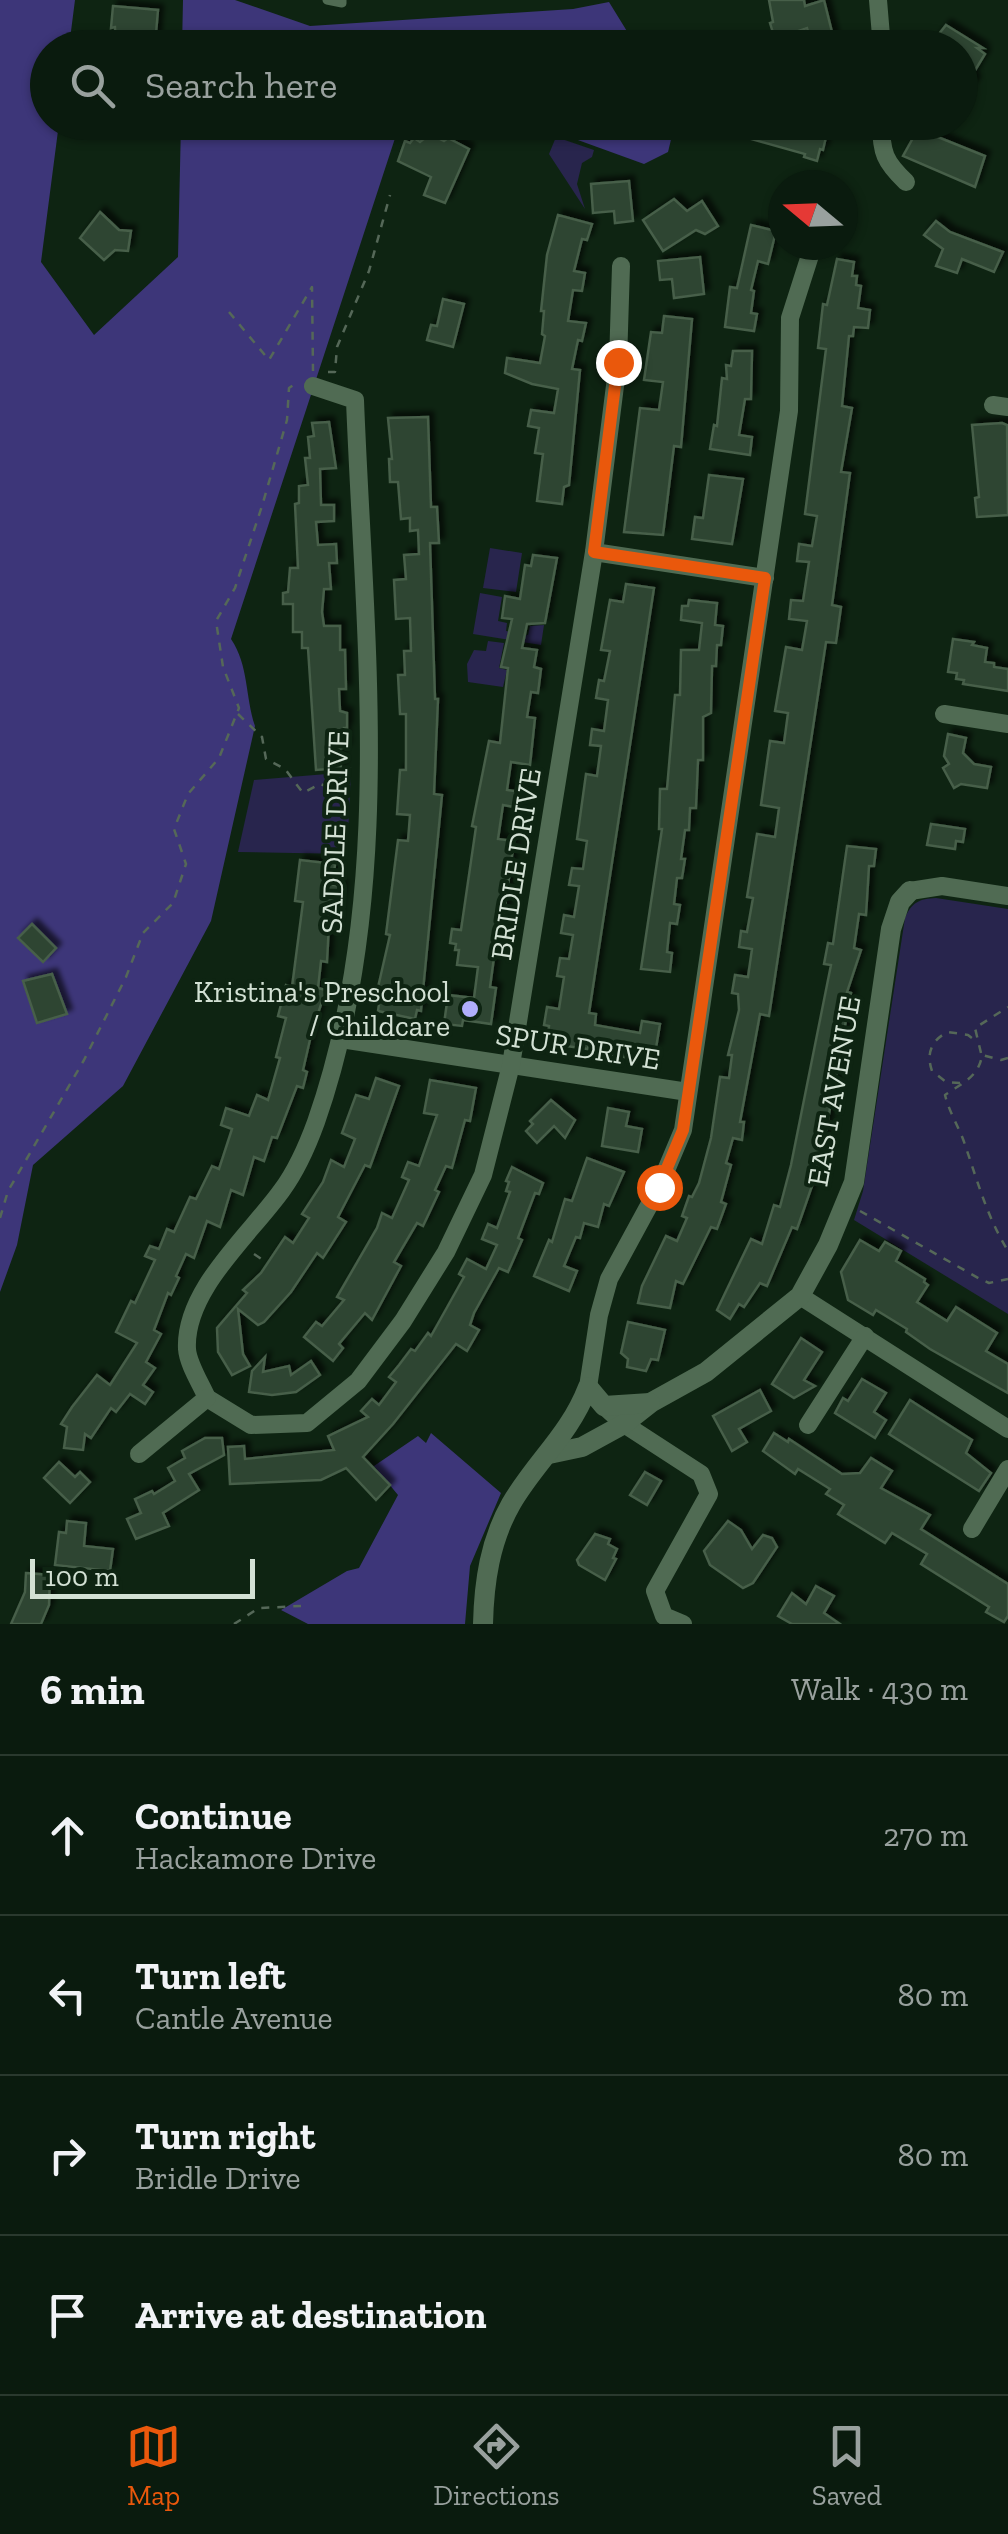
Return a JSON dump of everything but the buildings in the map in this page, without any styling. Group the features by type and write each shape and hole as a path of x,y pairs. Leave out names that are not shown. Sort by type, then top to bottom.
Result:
{"street":[{"path":"878,0 880,30"},
{"path":"881,140 888,164 906,182"},
{"path":"483,1624 488,1566 501,1524 513,1501 577,1415 588,1387 608,1279 659,1187 683,1130 789,411 790,318 809,260"},
{"name":"BRIDLE DRIVE","path":"207,1398 251,1425 307,1423 358,1381 403,1321 446,1252 483,1175 511,1065 594,552 618,362 621,266"},
{"name":"SADDLE DRIVE","path":"207,1398 187,1350 195,1300 285,1186 315,1125 341,1039 360,942 370,792 355,400 315,380"},
{"path":"594,552 765,578"},
{"path":"944,714 1008,724"},
{"path":"910,891 942,886 1008,896"},
{"name":"EAST AVENUE","path":"549,1454 582,1447 624,1424 652,1402 706,1372 800,1296 828,1246 854,1182 891,929 900,902 910,891"},
{"name":"SPUR DRIVE","path":"341,1039 688,1092"},
{"path":"800,1296 1008,1429"},
{"path":"808,1425 865,1336"},
{"path":"588,1387 624,1424 701,1474 709,1494 656,1591 664,1616 683,1624"},
{"path":"139,1454 207,1398"},
{"name":"EAST AVENUE","path":"604,1406 652,1402"},
{"path":"972,1529 1008,1469"}],"lane":[{"path":"327,0 342,0"}],"path":[{"path":"0,1218 8,1191 75,1076 126,977 143,933 174,903 186,864 174,828 188,794 219,758 239,708 222,666 216,621 235,588 262,506 287,420 289,388 335,372 338,347 369,271 390,195"},
{"path":"229,312 269,360 312,287 315,380"},
{"path":"237,713 262,738 266,759 284,769 303,793 320,784 332,788 344,781 348,765 358,764"},
{"path":"1008,1007 975,1028 982,1055 980,1066 944,1094 950,1116 962,1135 984,1208 1008,1252"},
{"path":"396,1031 400,1018"},
{"path":"962,1083 946,1082 932,1072 932,1044 948,1032 968,1034 977,1042"},
{"path":"982,1055 1008,1058"},
{"path":"846,1203 980,1280 1008,1280"},
{"path":"253,1253 266,1262"},
{"path":"234,1624 260,1608 301,1606"}],"shaded area":[{"path":"0,0 75,0 71,30 30,30 30,140 57,140 41,262 94,335 178,257 181,140 394,140 231,639 244,670 255,726 211,921 123,1086 33,1165 17,1245 0,1292"},
{"path":"183,0 235,0 310,26 573,9 609,2 626,30 182,30"},
{"path":"555,140 594,150 592,157 582,163 577,184 585,209 549,154"},
{"path":"578,140 671,140 668,152 644,164"},
{"path":"490,548 522,553 516,592 483,588"},
{"path":"480,593 502,597 498,621 507,623 506,631 528,635 530,626 544,625 541,645 473,634"},
{"path":"488,641 504,643 499,668 507,670 503,687 468,682 467,664 474,650 486,651"},
{"path":"351,772 347,854 238,852 254,780"},
{"path":"936,898 1008,909 1008,1314 854,1220 863,1191 905,918 917,902"},
{"path":"431,1433 501,1493 470,1566 465,1624 308,1624 281,1610 347,1571 359,1568 398,1495 374,1466 418,1436 426,1443"}],"place":[{"name":"Kristina's Preschool / Childcare","path":"470,1009"}],"route":[{"path":"618,362 594,552 765,578 683,1130 659,1187"}]}
